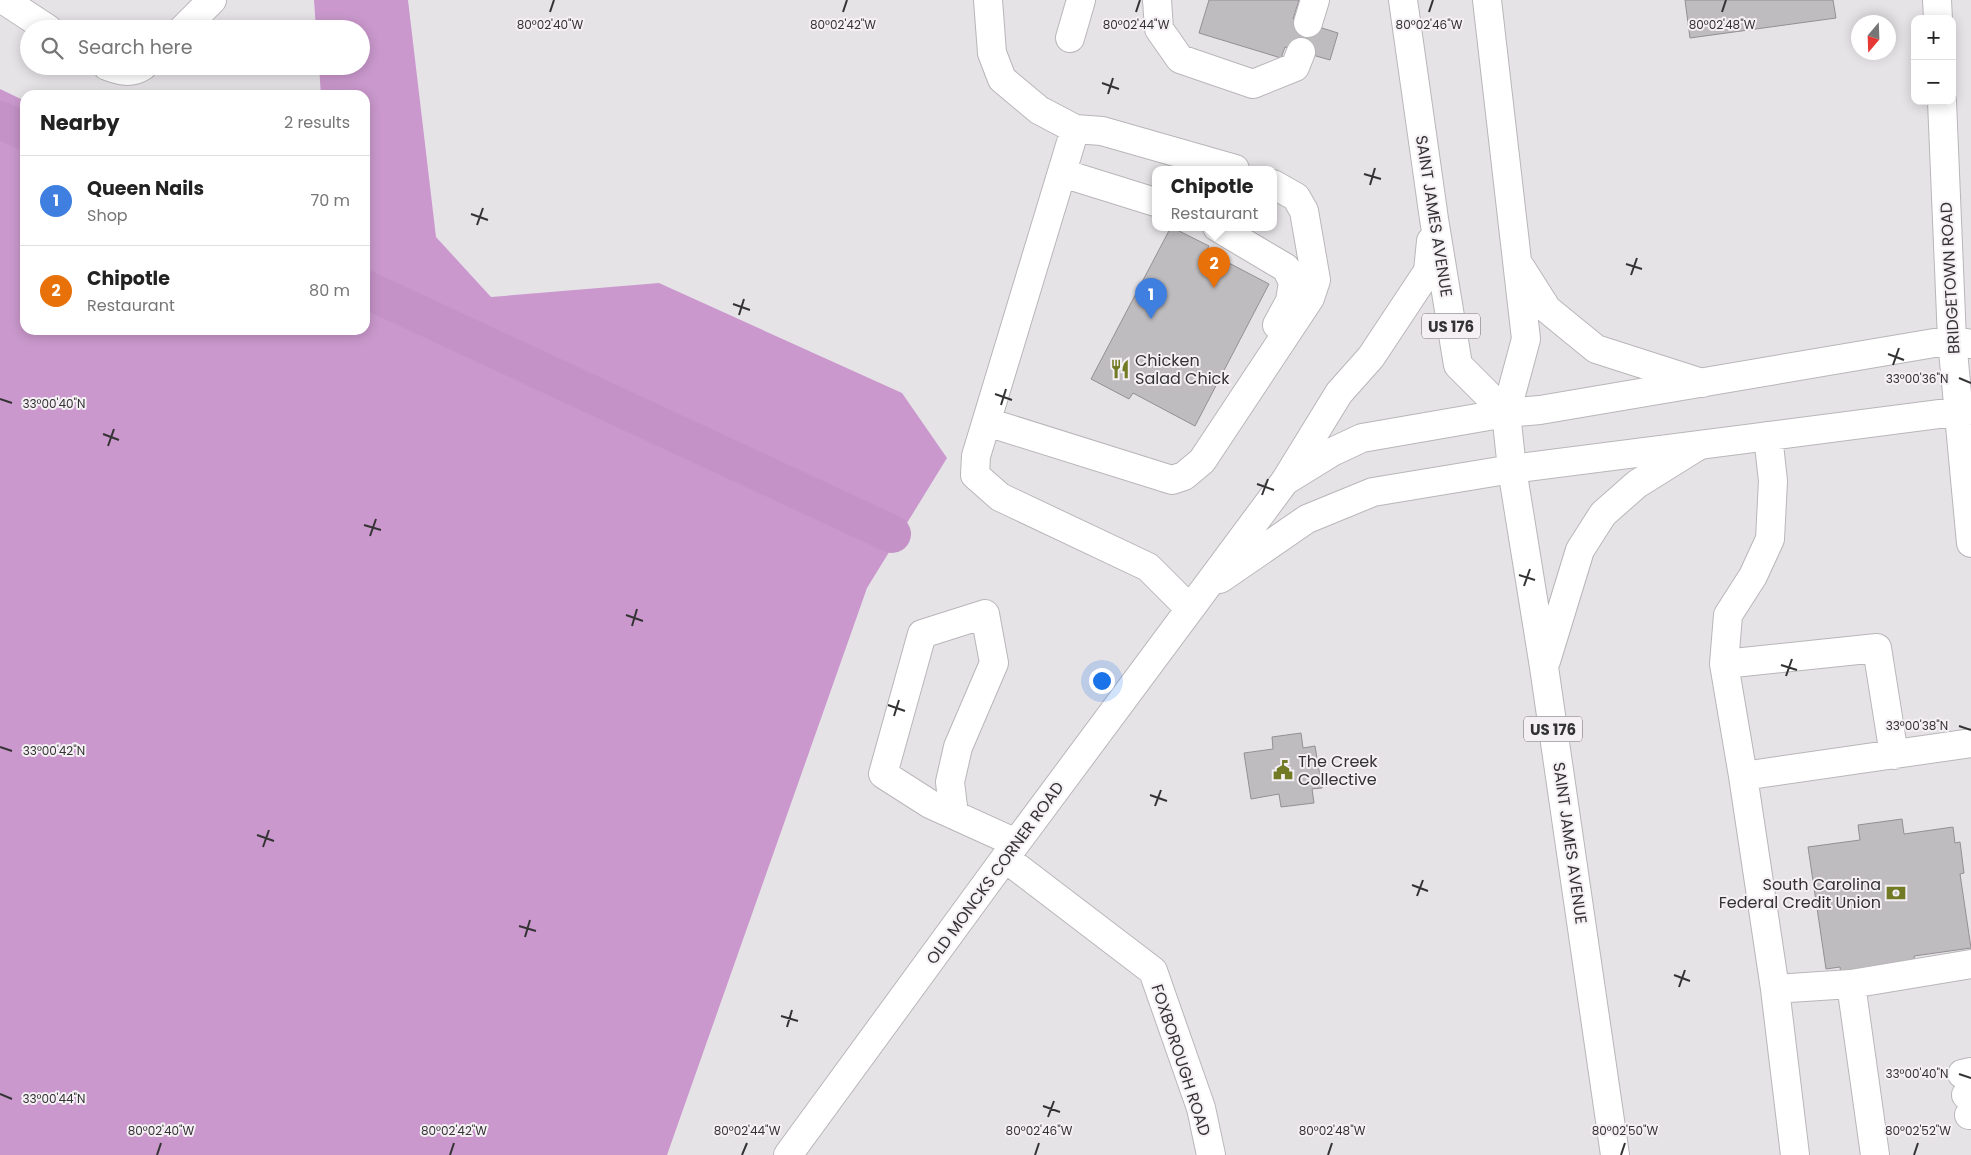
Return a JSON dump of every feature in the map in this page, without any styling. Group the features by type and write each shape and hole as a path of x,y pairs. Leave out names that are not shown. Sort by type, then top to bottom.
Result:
{"street":[{"path":"4,0 34,20"},
{"path":"192,20 212,0"},
{"path":"988,0 992,53 1002,79 1039,110 1075,129 1102,131 1224,166"},
{"path":"1070,38 1080,0"},
{"path":"1157,0 1159,29 1180,59 1253,84 1295,67 1301,52"},
{"name":"SAINT JAMES AVENUE","path":"1403,0 1434,220 1458,366 1506,413"},
{"name":"SAINT JAMES AVENUE","path":"1487,0 1526,339 1506,413 1512,469 1544,667 1615,1155"},
{"path":"1937,0 1938,15"},
{"name":"BRIDGETOWN ROAD","path":"1942,105 1961,342 1971,543"},
{"path":"1075,129 976,456 975,475 1000,497 1148,567 1196,600 1307,520 1374,492 1512,469 1964,412"},
{"path":"1062,173 1152,201"},
{"path":"1178,478 1202,461 1310,298 1316,280 1304,211 1296,196 1277,186"},
{"name":"OLD MONCKS CORNER ROAD","path":"788,1155 1010,851 1285,481 1339,393 1371,357 1428,271 1434,220"},
{"path":"1178,478 1192,452 1271,336 1290,301 1293,282 1286,268 1224,231"},
{"path":"1517,262 1546,309 1596,349 1702,383"},
{"path":"1285,481 1332,452 1362,438 1506,413 1540,410 1961,342"},
{"path":"987,422 1178,478"},
{"path":"1768,436 1773,481 1770,539 1752,576 1728,615 1724,664 1775,989 1795,1155"},
{"path":"1544,667 1580,550 1603,514 1636,484 1698,446"},
{"name":"FOXBOROUGH ROAD","path":"954,815 950,782 958,747 994,663 985,614 922,634 883,774 930,804 954,815 1010,851 1153,970 1201,1108 1211,1155"},
{"path":"1724,664 1877,648 1894,755"},
{"path":"1743,776 1971,743"},
{"path":"1775,989 1851,984 1971,964"},
{"path":"1851,984 1875,1155"}],"shaded area":[{"path":"314,0 408,0 436,237 491,297 659,283 902,393 947,458 867,588 667,1155 0,1155 0,89 20,99 20,335 370,335 370,90 321,90 320,75 370,75 370,20 315,20"}],"building":[{"path":"1209,0 1299,0 1293,19 1338,33 1330,60 1285,47 1281,58 1199,33"},
{"path":"1685,0 1833,0 1836,18 1690,38"},
{"path":"1169,231 1179,231 1209,246 1206,251 1269,284 1195,426 1133,393 1129,399 1091,379"},
{"name":"The Creek Collective","path":"1301,733 1303,748 1315,746 1322,788 1312,789 1314,803 1281,807 1279,794 1251,799 1244,753 1273,749 1272,737"},
{"path":"1902,819 1904,834 1953,827 1955,843 1960,842 1964,873 1960,874 1971,948 1914,956 1916,971 1842,982 1840,967 1826,969 1808,847 1860,840 1858,825"}],"waterway":[{"path":"0,120 20,129"},
{"path":"370,291 892,534"}],"place":[{"name":"Chipotle","path":"1214,288"},
{"name":"Queen Nails","path":"1151,319"},
{"name":"Chicken Salad Chick","path":"1120,369"},
{"name":"The Creek Collective","path":"1283,770"},
{"name":"South Carolina Federal Credit Union","path":"1896,893"}]}
